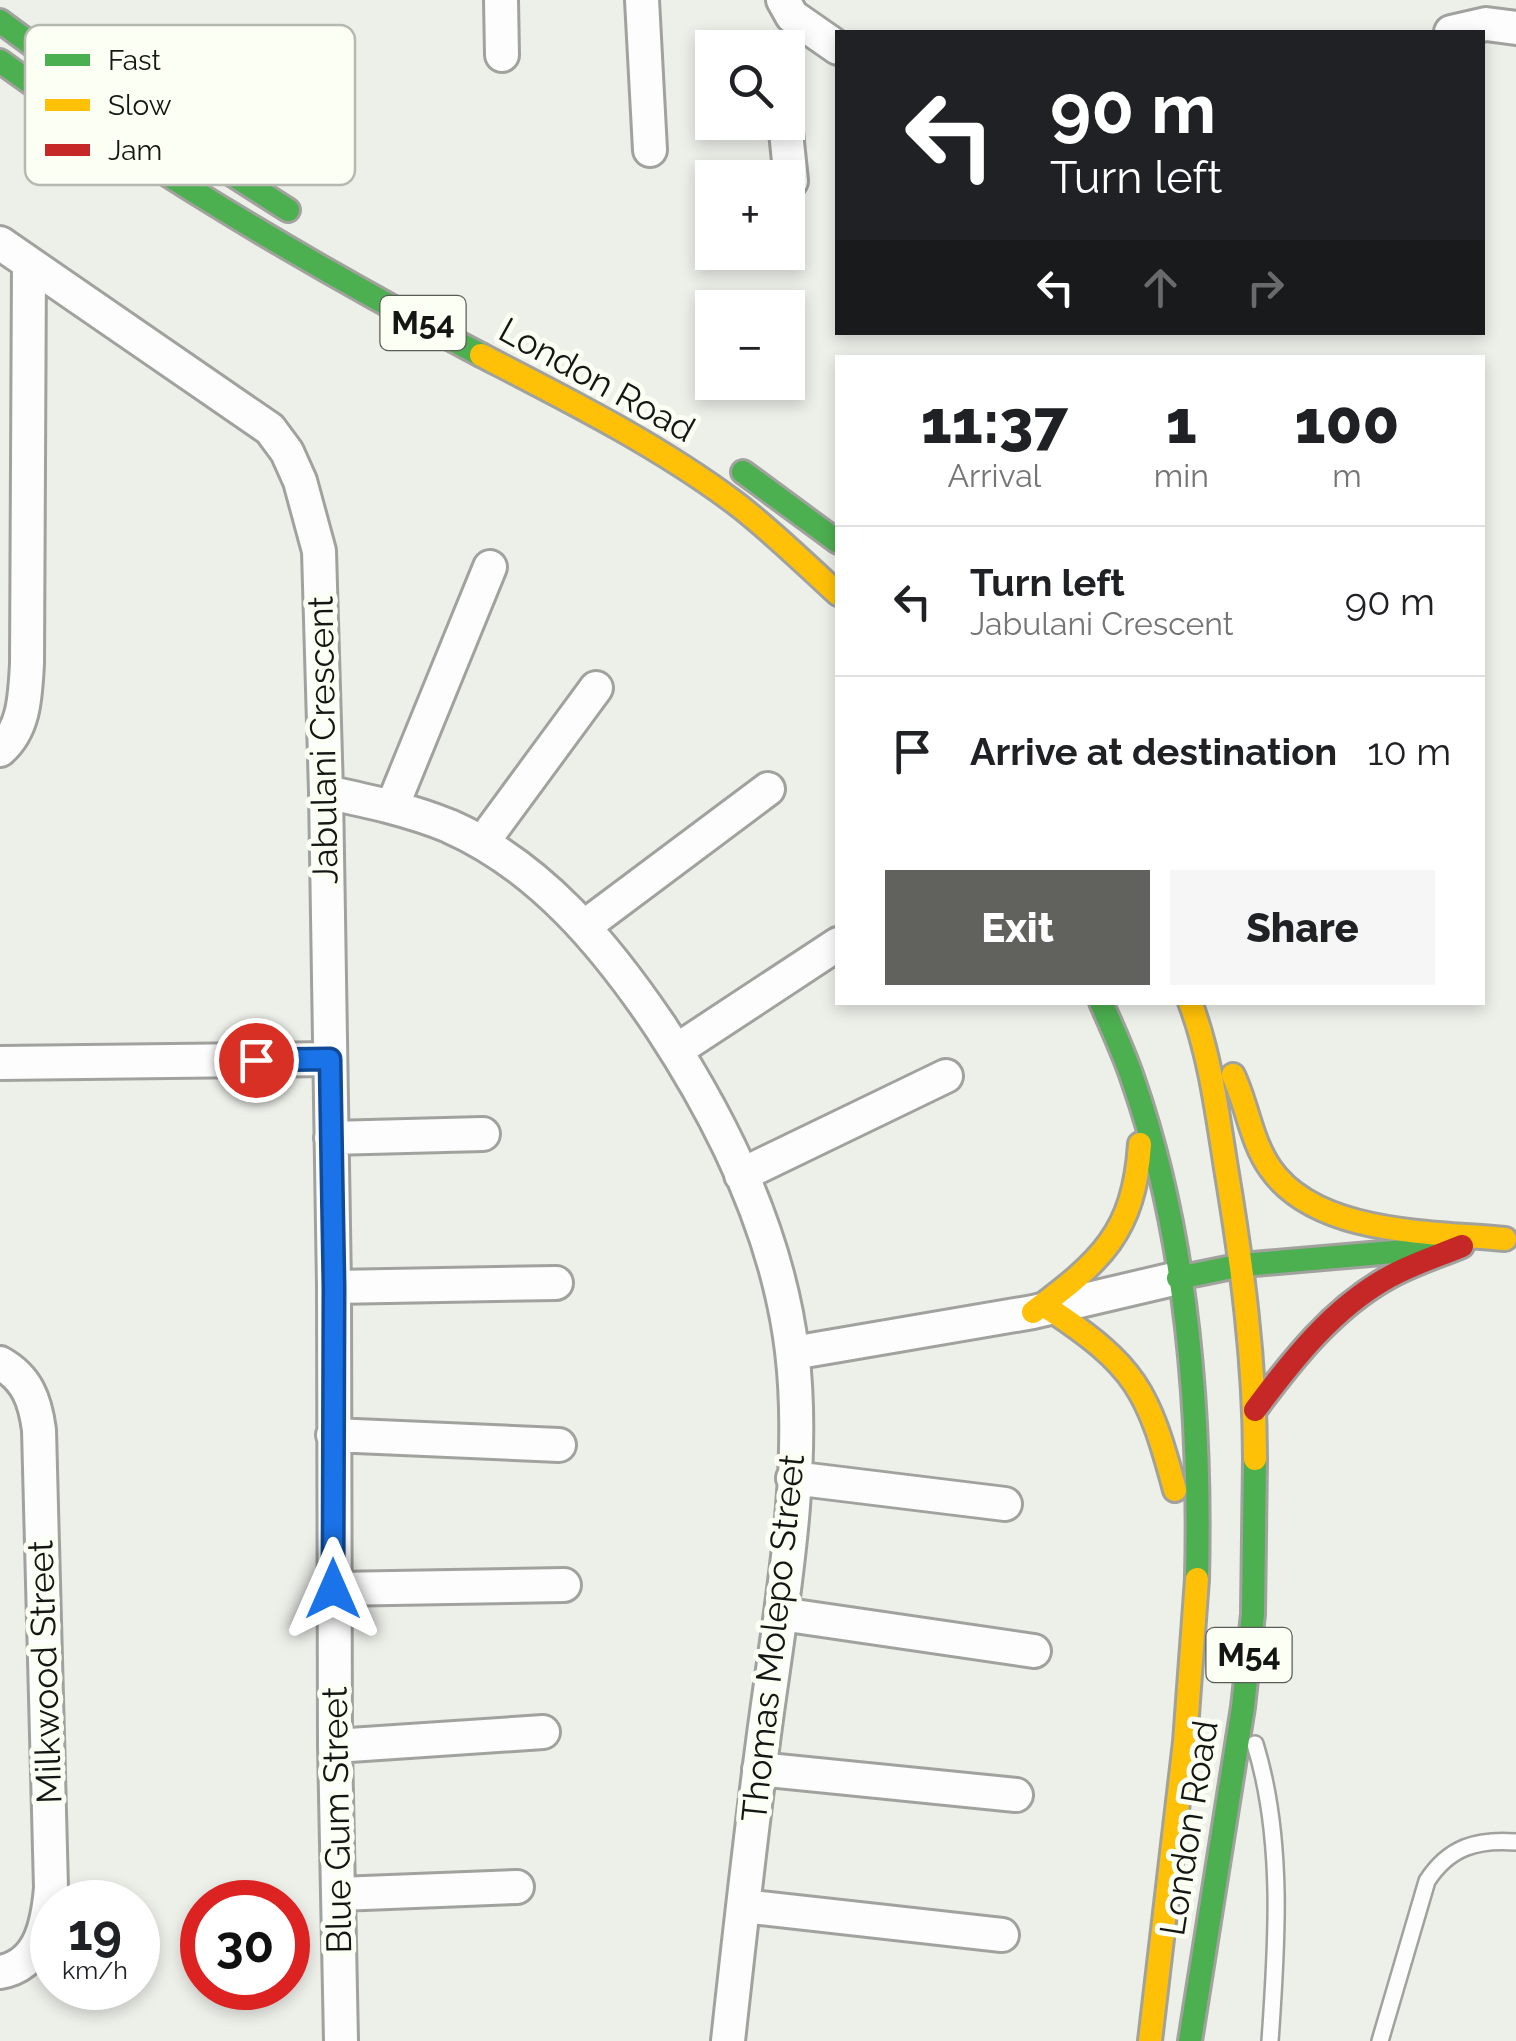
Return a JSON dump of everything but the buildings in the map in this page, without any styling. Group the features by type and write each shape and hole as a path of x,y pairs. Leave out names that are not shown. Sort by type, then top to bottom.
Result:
{"main road":[{"path":"0,20 25,38"},
{"name":"London Road","path":"0,61 25,79"},
{"name":"London Road","path":"181,185 684,468 735,503 835,591"},
{"path":"249,185 309,223"},
{"name":"London Road","path":"730,463 835,540"},
{"name":"London Road","path":"1102,1005 1138,1090 1160,1170 1178,1278 1198,1494 1194,1642 1150,2041"},
{"name":"London Road","path":"1190,2041 1254,1614 1255,1410 1242,1265 1203,1036 1191,1005"},
{"path":"1203,1036 1242,1090 1267,1164 1292,1193 1331,1214 1357,1220 1510,1238"},
{"path":"1138,1090 1140,1171 1134,1204 1122,1230 1079,1277 1041,1310 1107,1348 1142,1389 1156,1420 1196,1582"},
{"path":"1178,1278 1242,1265 1462,1246 1510,1238"},
{"path":"1255,1410 1292,1359 1328,1321 1390,1276 1462,1246"}],"street":[{"path":"501,0 502,55"},
{"path":"642,0 650,150"},
{"path":"1468,30 1501,26 1516,5"},
{"path":"788,21 835,46"},
{"name":"Jabulani Crescent","path":"0,244 270,429 287,452 310,512 318,552 330,1059"},
{"path":"0,750 14,735 23,712 27,664 29,263"},
{"path":"392,807 490,567"},
{"path":"482,843 596,688"},
{"path":"585,926 768,789"},
{"name":"Thomas Molepo Street","path":"326,792 440,822 482,843 532,879 585,926 636,989 677,1050 742,1175 768,1244 793,1353 793,1478 788,1559 728,2041"},
{"path":"677,1050 835,946"},
{"path":"0,1064 330,1059"},
{"name":"Blue Gum Street","path":"330,1059 341,2041"},
{"path":"742,1175 946,1076"},
{"path":"331,1138 483,1134"},
{"path":"793,1353 1041,1310 1178,1278"},
{"path":"334,1287 556,1282"},
{"name":"Milkwood Street","path":"0,1363 16,1372 26,1386 39,1430 51,1888 46,1925 36,1950 0,1972"},
{"path":"333,1435 559,1445"},
{"path":"793,1478 1004,1504"},
{"path":"333,1589 564,1585"},
{"path":"781,1614 1034,1651"},
{"path":"335,1746 543,1732"},
{"path":"760,1768 1016,1796"},
{"path":"339,1894 517,1886"},
{"path":"742,1906 1002,1935"}],"lane":[{"path":"1243,1707 1268,1786 1272,1819 1270,2041"},
{"path":"1380,2041 1427,1880 1436,1865 1468,1845 1489,1840 1516,1842"}],"traffic: fast":[{"path":"0,21 25,40"},
{"path":"0,61 25,79"},
{"path":"185,185 357,288 481,355"},
{"path":"249,185 288,210"},
{"path":"743,472 835,540"},
{"path":"1102,1005 1152,1140 1178,1264 1193,1390 1197,1579"},
{"path":"1178,1278 1242,1265 1440,1248"},
{"path":"1190,2041 1243,1707 1253,1614 1255,1459"}],"traffic: slow":[{"path":"481,355 611,424 704,481 761,524 835,591"},
{"path":"1191,1005 1212,1084 1237,1240 1250,1349 1255,1459"},
{"path":"1233,1075 1258,1146 1270,1168 1290,1190 1316,1206 1377,1226 1505,1239"},
{"path":"1033,1312 1078,1277 1110,1242 1130,1201 1140,1144"},
{"path":"1048,1308 1101,1347 1134,1383 1156,1428 1175,1490"},
{"path":"1150,2041 1185,1742 1197,1579"}],"traffic: jam":[{"path":"1255,1410 1299,1354 1350,1304 1398,1272 1462,1246"}],"route":[{"path":"256,1060 330,1059 333,1589"}]}
